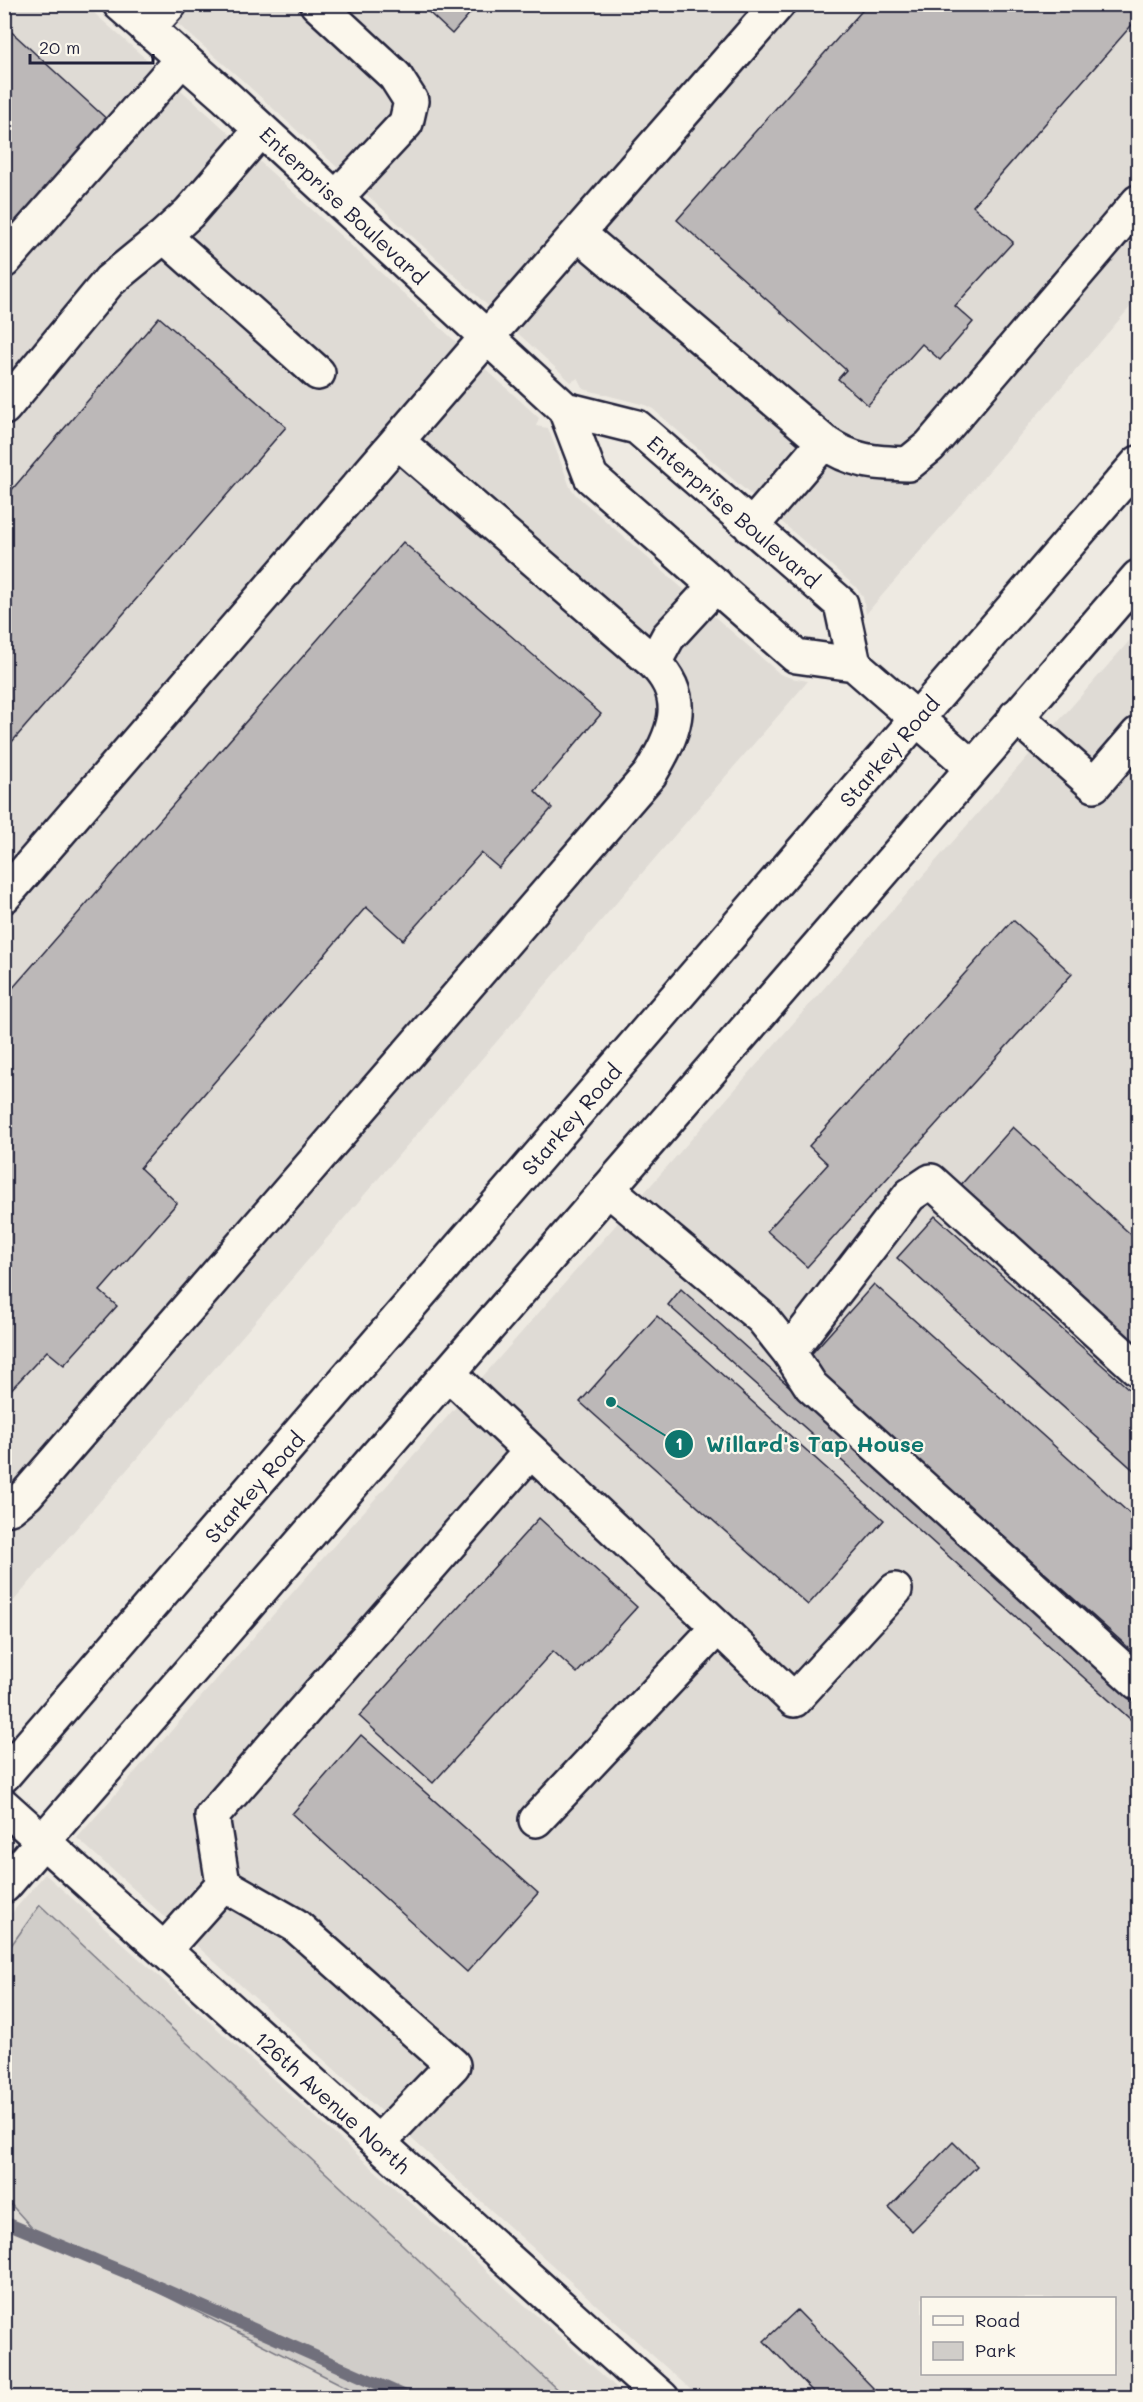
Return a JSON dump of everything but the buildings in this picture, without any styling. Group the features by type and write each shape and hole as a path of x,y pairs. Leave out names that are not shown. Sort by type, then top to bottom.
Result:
{"main road":[{"name":"Enterprise Boulevard","path":"120,4 336,198 565,409 591,477 796,656 854,664 841,604 637,427 565,409"},
{"path":"147,29 170,4"},
{"path":"316,4 395,76 411,101 406,123 336,198"},
{"path":"4,896 778,4"},
{"path":"4,261 182,59"},
{"path":"4,408 109,281 189,213 261,130"},
{"path":"578,233 824,442 842,454 872,463 908,464 930,446 1138,202"},
{"path":"164,236 318,373"},
{"path":"4,1509 10,1509 27,1494 650,774 673,729 675,699 667,676 397,441"},
{"path":"751,526 824,442"},
{"name":"Starkey Road","path":"4,1775 1138,464"},
{"path":"4,1886 1138,577"},
{"path":"654,663 668,637 716,585"},
{"path":"854,664 972,767"},
{"path":"1016,716 1094,785 1138,735"},
{"path":"789,1352 910,1196 931,1181 1138,1370"},
{"path":"608,1189 762,1318 812,1386 1138,1683"},
{"path":"448,1374 794,1700 895,1590"},
{"path":"223,1884 212,1816 530,1452"},
{"path":"536,1821 718,1627"},
{"name":"126th Avenue North","path":"4,1806 662,2397"},
{"path":"164,1950 223,1884"},
{"path":"223,1884 295,1925 453,2065 379,2142"}],"shaded area":[{"path":"84,4 209,115 539,418 536,426 548,428 570,487 576,495 780,674 808,681 5,1611 5,5"},
{"path":"156,5 1138,5 1138,298 866,614 863,597 856,587 653,409 583,389 578,378 571,382 241,79"},
{"path":"1138,631 1138,2397 699,2397 77,1838"},
{"path":"45,1874 627,2397 565,2397 41,1905 5,1954 5,1921"},
{"path":"4,2198 34,2229 366,2397 5,2397"}],"green space":[{"path":"40,1905 565,2397 366,2397 33,2229 5,2198 5,1954"}],"waterway":[{"path":"4,2222 127,2273 410,2398"}],"place":[{"name":"Willard's Tap House","path":"611,1402"}]}
